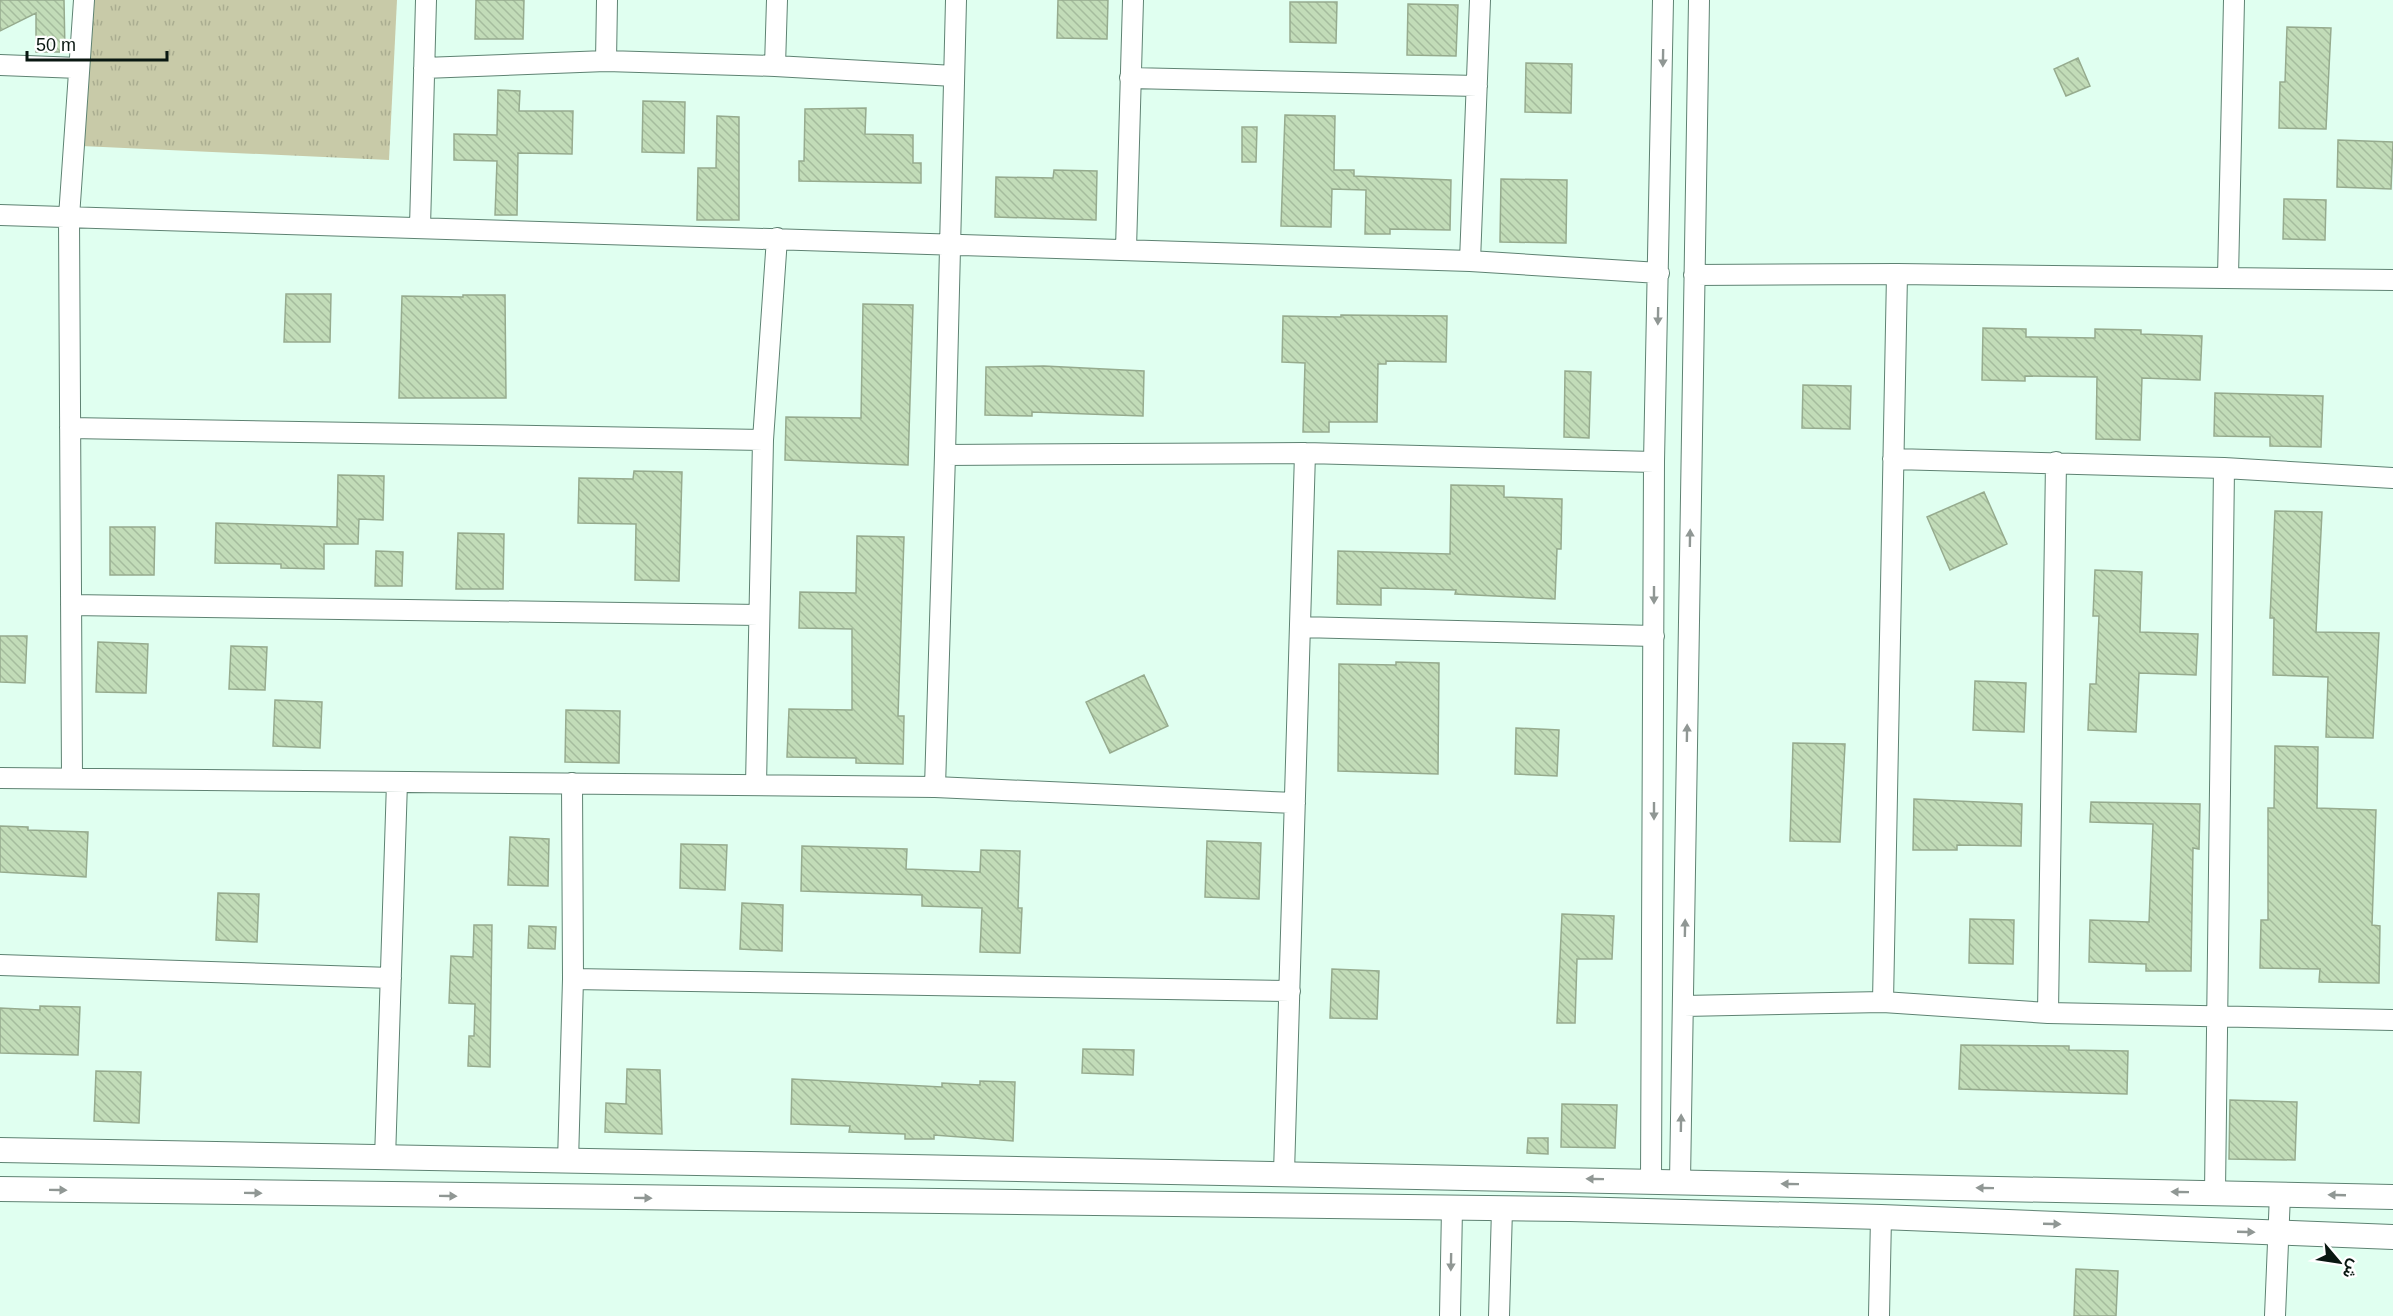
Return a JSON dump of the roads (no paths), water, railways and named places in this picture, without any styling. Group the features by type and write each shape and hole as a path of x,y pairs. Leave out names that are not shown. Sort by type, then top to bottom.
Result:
{"street":[{"path":"72,778 69,217 84,0"},
{"path":"420,227 426,0"},
{"path":"606,61 607,0"},
{"path":"775,66 777,0"},
{"path":"935,787 956,0"},
{"path":"1126,249 1132,0"},
{"path":"1470,261 1480,0"},
{"path":"1651,1180 1654,462 1664,0"},
{"path":"1680,1181 1699,0"},
{"path":"2228,277 2234,0"},
{"path":"424,68 606,61 775,66 954,76"},
{"path":"0,64 79,68"},
{"path":"1130,78 1477,86"},
{"path":"0,215 1470,261 1659,273"},
{"path":"756,785 763,440 777,238"},
{"path":"1694,275 1897,274 2393,280"},
{"path":"1883,1002 1897,274"},
{"path":"70,428 763,440"},
{"path":"945,455 1305,453 1654,462"},
{"path":"1284,1173 1305,453"},
{"path":"1893,459 2224,468 2393,478"},
{"path":"2048,1013 2056,462"},
{"path":"2214,1192 2224,468"},
{"path":"71,605 759,615"},
{"path":"1300,627 1654,636"},
{"path":"0,778 935,787 1295,803"},
{"path":"385,1159 397,782"},
{"path":"568,1162 573,979 572,783"},
{"path":"0,965 390,978"},
{"path":"573,979 1290,991"},
{"path":"1684,1006 1883,1002 2048,1013 2393,1020"},
{"path":"0,1150 385,1159 1651,1180 2393,1197"},
{"path":"0,1189 1502,1209 1881,1217 2393,1237"},
{"path":"2275,1316 2280,1194"},
{"path":"1450,1316 1452,1208"},
{"path":"1499,1316 1502,1209"},
{"path":"1879,1316 1881,1217"}]}
